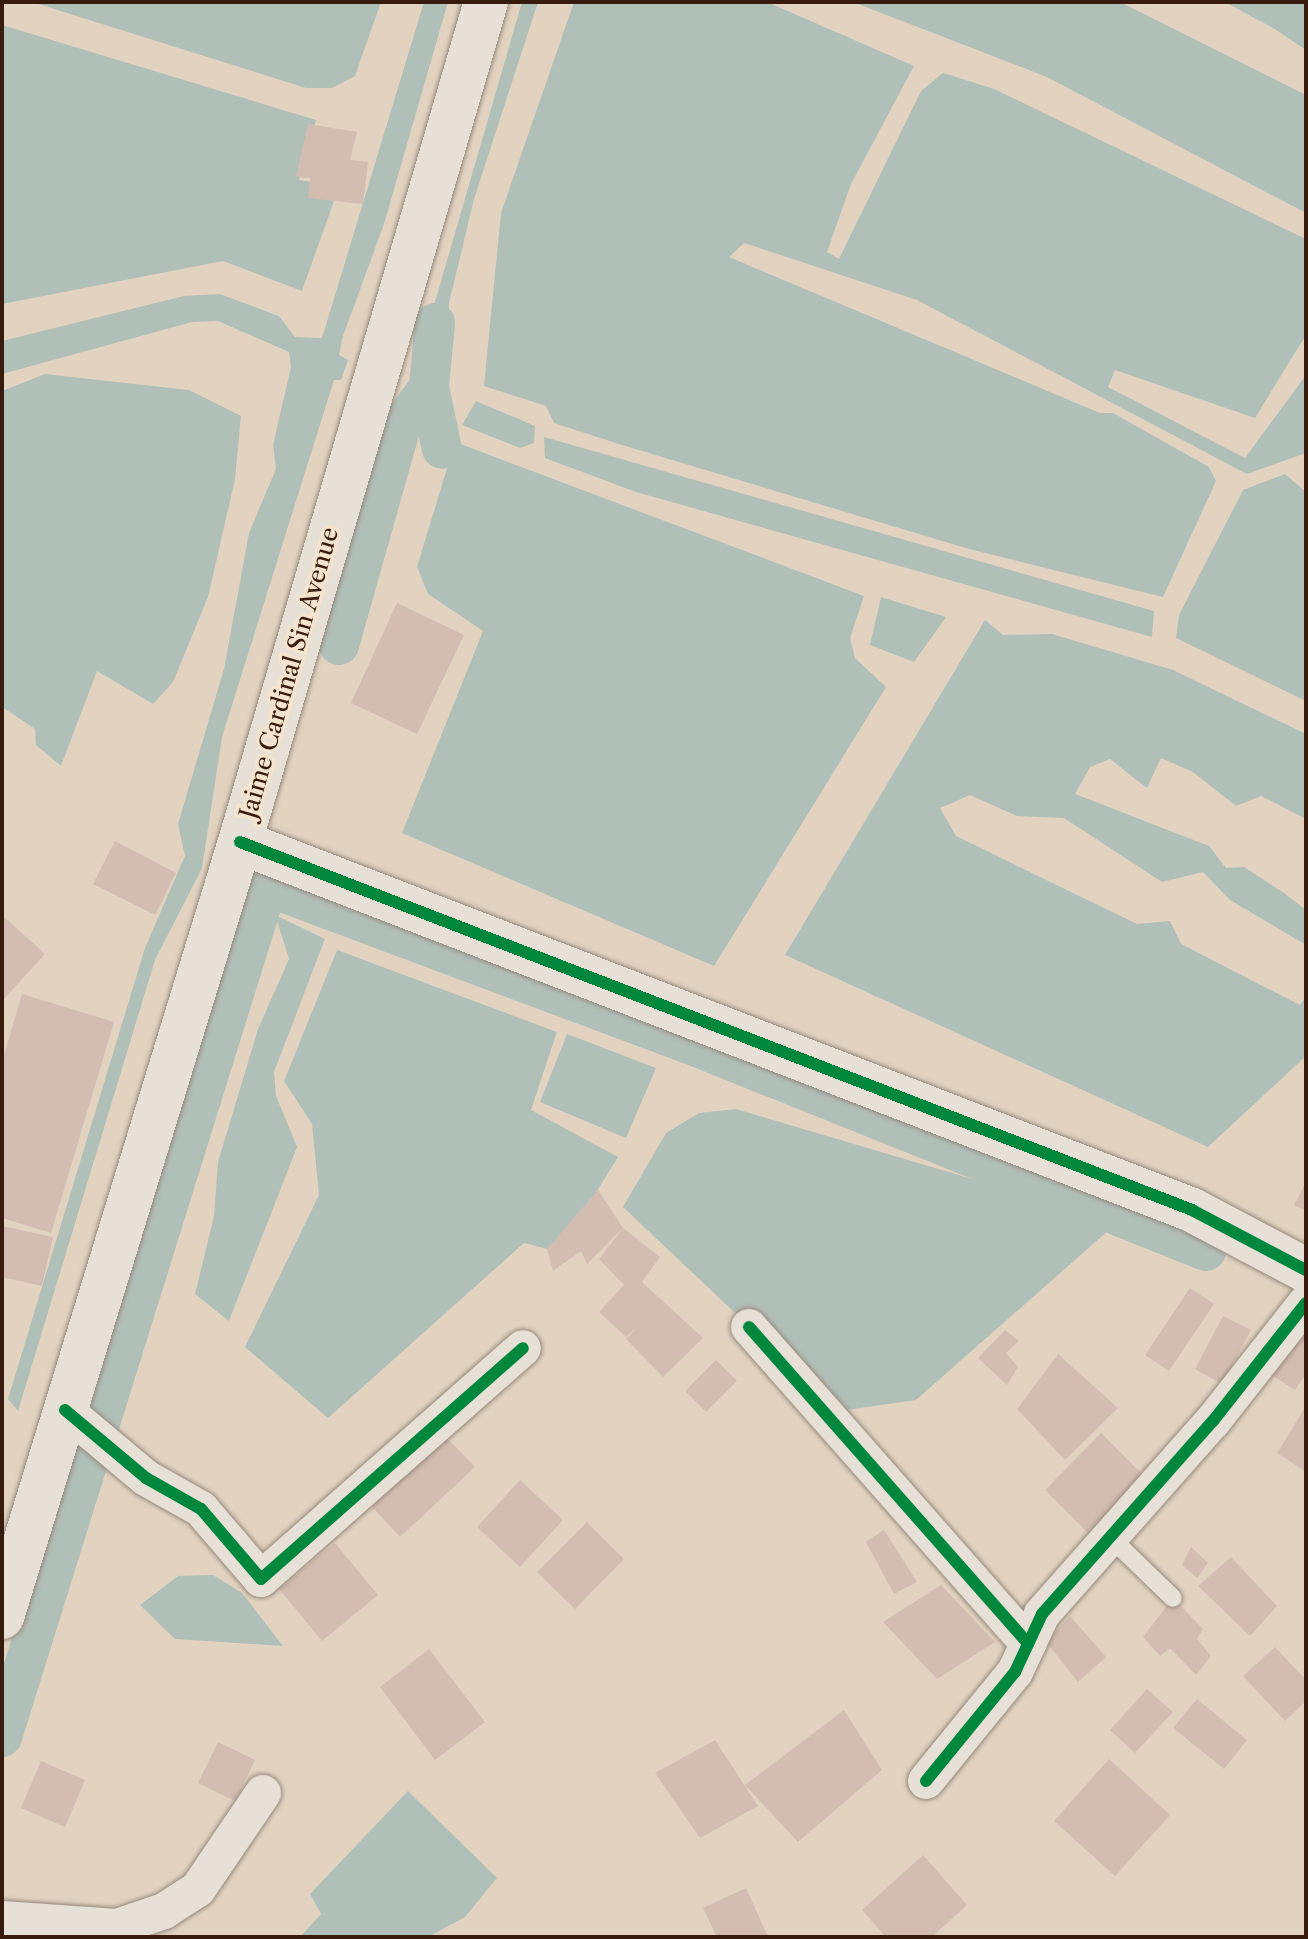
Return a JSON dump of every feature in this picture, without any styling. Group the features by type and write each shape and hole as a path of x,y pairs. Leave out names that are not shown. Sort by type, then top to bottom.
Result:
{"main road":[{"name":"Jaime Cardinal Sin Avenue","path":"2,1617 240,842 486,2"},
{"path":"240,842 1192,1210 1306,1270"}],"street":[{"path":"926,1781 1015,1672 1042,1614 1111,1538 1306,1303"},
{"path":"749,1327 1028,1643"},
{"path":"66,1411 146,1478 201,1509 261,1579 523,1348"},
{"path":"5,1919 117,1927 164,1911 198,1889 263,1793"}],"lane":[{"path":"1111,1538 1173,1598"}],"shaded area":[{"path":"32,2 381,2 355,76 332,88 306,88"},
{"path":"424,2 448,2 384,224 342,339 339,355 348,360 341,380 334,380 222,737 202,868 155,960 18,1411 8,1399 145,948 185,856 178,824 224,669 249,533 276,469 273,445 291,367 289,352 218,321 192,322 2,374 2,341 184,296 220,294 279,316 295,337 322,338"},
{"path":"522,2 538,2 474,199 449,303 445,378 415,371"},
{"path":"574,2 767,2 914,66 851,184 827,252 839,259 921,91 943,73 994,89 1306,239 1306,335 1255,418 1115,370 1108,387 1245,458 1306,375 1306,453 1247,474 917,300 744,243 729,257 1100,413 1113,413 1209,467 1216,481 1163,597 969,549 622,445 554,423 546,406 484,386 501,213"},
{"path":"853,2 1120,2 1306,95 1306,213 1047,77"},
{"path":"1225,2 1306,2 1306,50 1273,28"},
{"path":"2,25 316,120 299,180 339,187 302,291 223,261 2,304"},
{"path":"45,374 189,390 241,416 235,479 208,597 173,682 153,704 97,671 61,766 36,745 35,729 2,707 2,391"},
{"path":"476,401 535,426 534,443 520,448 462,425"},
{"path":"544,437 1154,611 1152,637 636,492 545,458"},
{"path":"455,442 864,596 850,638 855,658 886,687 714,966 402,833 483,631 428,594 417,567"},
{"path":"1285,474 1306,492 1306,701 1176,638 1179,615 1243,490"},
{"path":"881,597 946,617 914,662 870,645"},
{"path":"985,620 1003,635 1052,634 1173,670 1306,734 1306,819 1261,796 1236,806 1193,772 1161,758 1147,788 1110,759 1090,767 1075,794 1209,846 1226,868 1244,867 1284,893 1306,910 1306,945 1230,900 1203,872 1162,882 1064,818 1017,816 970,795 940,808 956,836 1137,924 1170,921 1181,944 1300,1005 1306,996 1306,1056 1208,1147 785,955"},
{"path":"275,915 325,939 274,1072 276,1096 297,1147 229,1321 195,1294 214,1216 218,1162 258,1029 289,959"},
{"path":"337,950 557,1032 531,1110 618,1157 559,1252 524,1243 328,1418 245,1347 319,1195 312,1124 284,1081"},
{"path":"567,1034 656,1068 626,1138 540,1102"},
{"path":"736,1109 1118,1222 916,1400 839,1411 623,1207 666,1133 699,1113"},
{"path":"213,1575 242,1593 283,1646 175,1639 140,1605 178,1576"},
{"path":"408,1791 497,1878 465,1917 428,1937 300,1937 321,1914 310,1894"}],"building":[{"path":"308,124 357,132 350,160 368,162 363,204 308,198 310,178 296,177"},
{"path":"397,603 464,635 417,734 351,703"},
{"path":"115,841 176,873 155,915 93,884"},
{"path":"2,915 45,954 2,1001"},
{"path":"22,994 114,1022 51,1233 2,1218 2,1062"},
{"path":"1306,1182 1306,1211 1294,1205"},
{"path":"598,1190 623,1228 587,1264 581,1251 553,1271 547,1249"},
{"path":"2,1226 53,1237 42,1286 2,1277"},
{"path":"623,1228 660,1257 642,1282 703,1338 663,1377 626,1339 636,1328 626,1337 599,1312 624,1285 599,1259"},
{"path":"1190,1288 1214,1304 1169,1371 1145,1355"},
{"path":"1223,1316 1251,1330 1222,1384 1195,1369"},
{"path":"1306,1328 1306,1374 1295,1390 1250,1361"},
{"path":"1005,1330 1019,1341 1006,1353 1018,1367 1007,1385 978,1358"},
{"path":"1058,1354 1118,1408 1065,1460 1017,1409"},
{"path":"716,1360 737,1381 706,1412 685,1391"},
{"path":"1306,1406 1306,1472 1277,1453"},
{"path":"439,1430 475,1467 400,1537 365,1499"},
{"path":"1101,1433 1148,1480 1091,1536 1045,1490"},
{"path":"520,1480 563,1520 520,1567 477,1527"},
{"path":"587,1522 624,1559 575,1609 537,1572"},
{"path":"884,1530 917,1582 894,1594 866,1542"},
{"path":"335,1543 378,1595 322,1641 279,1589"},
{"path":"1191,1547 1208,1563 1197,1578 1182,1565"},
{"path":"1231,1557 1277,1606 1250,1636 1198,1586"},
{"path":"941,1585 995,1642 937,1679 883,1622"},
{"path":"1173,1598 1203,1629 1197,1639 1211,1656 1196,1675 1170,1648 1160,1656 1143,1637"},
{"path":"1070,1616 1106,1657 1078,1682 1046,1642"},
{"path":"1275,1647 1306,1680 1306,1701 1285,1721 1243,1676"},
{"path":"429,1649 485,1722 435,1760 380,1687"},
{"path":"1147,1689 1173,1712 1135,1753 1110,1730"},
{"path":"1197,1699 1247,1740 1224,1769 1173,1728"},
{"path":"844,1710 882,1770 798,1842 745,1785"},
{"path":"715,1740 758,1806 700,1838 655,1773"},
{"path":"218,1742 255,1760 235,1801 198,1783"},
{"path":"1109,1759 1170,1815 1115,1876 1054,1821"},
{"path":"41,1761 85,1780 65,1827 21,1808"},
{"path":"923,1855 967,1905 932,1937 886,1937 862,1910"},
{"path":"746,1888 768,1937 717,1937 703,1908"}],"waterway":[{"path":"435,323 429,387 442,449"},
{"path":"339,645 401,426 429,387"},
{"path":"251,890 277,890 687,1043 1206,1251"},
{"path":"2,1737 265,894"}],"cycle path":[{"path":"240,842 1192,1210 1306,1270"},
{"path":"926,1781 1015,1672 1042,1614 1213,1421 1306,1303"},
{"path":"749,1327 1028,1643"},
{"path":"65,1410 146,1478 201,1509 261,1579 523,1348"}]}
